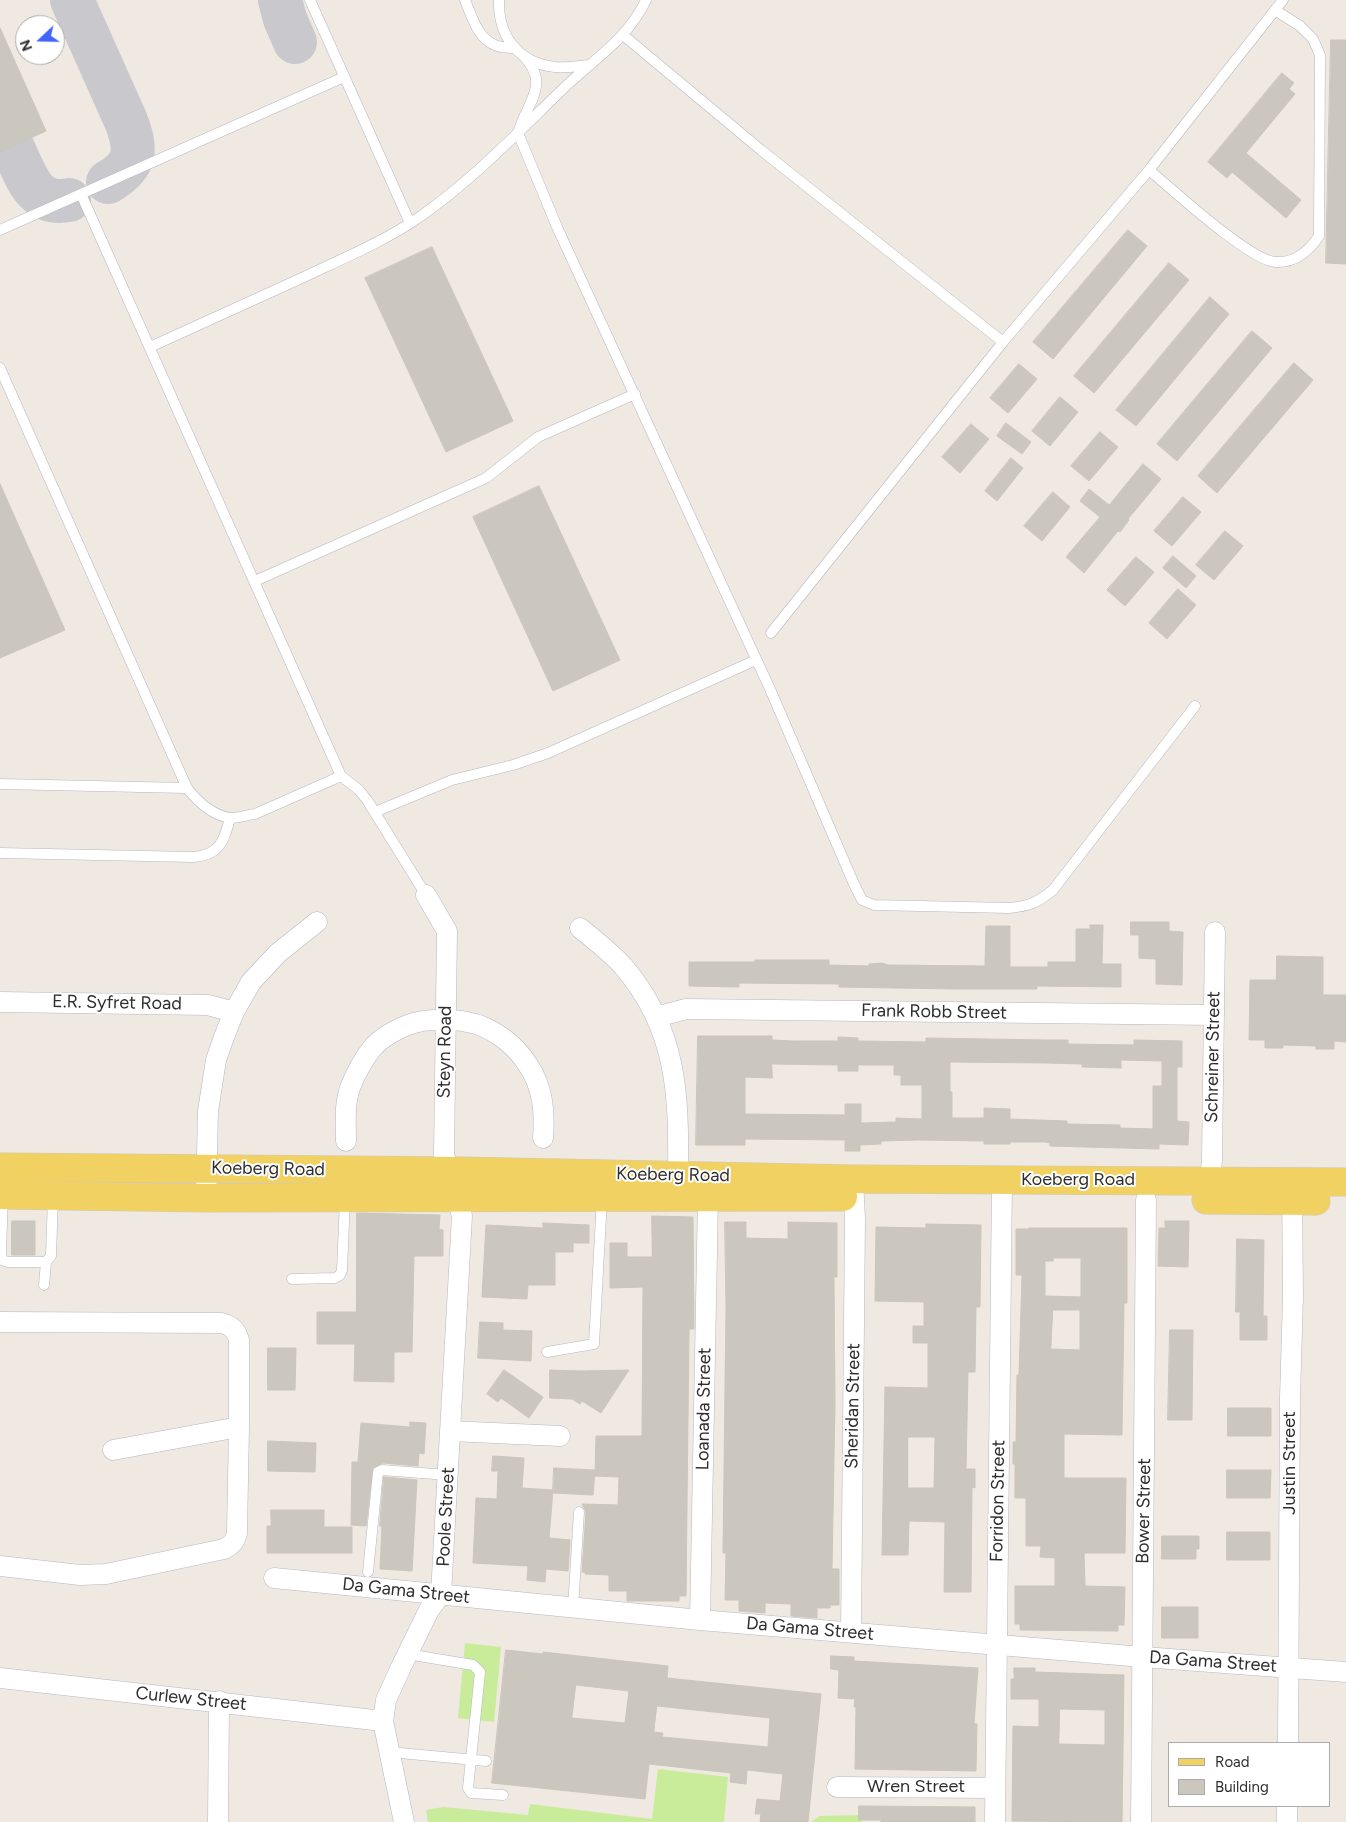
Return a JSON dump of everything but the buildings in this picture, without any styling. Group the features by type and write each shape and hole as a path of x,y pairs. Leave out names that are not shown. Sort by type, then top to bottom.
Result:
{"main road":[{"name":"Koeberg Road","path":"0,1167 448,1171 678,1176 853,1188 1002,1189 1210,1181 1292,1191 1346,1201"},
{"name":"Koeberg Road","path":"1002,1189 1146,1200 1292,1191 1346,1182"},
{"name":"Koeberg Road","path":"1,1195 206,1198 708,1197 853,1188"}],"street":[{"name":"Steyn Road","path":"426,895 447,931 444,1150 456,1197"},
{"path":"206,1198 208,1111 213,1077 216,1060 234,1012 252,982 268,963 294,939 317,922"},
{"path":"580,928 623,967 656,1017 666,1040 675,1075 679,1115 678,1176"},
{"name":"Schreiner Street","path":"1210,1181 1212,1159 1215,932"},
{"name":"E.R. Syfret Road","path":"0,1002 208,1004 234,1012"},
{"name":"Frank Robb Street","path":"656,1017 686,1009 1214,1015"},
{"path":"346,1141 345,1114 350,1088 360,1067 375,1045 395,1031 418,1022 446,1021 467,1022 491,1030 512,1045 528,1064 539,1087 545,1112 543,1138"},
{"name":"Sheridan Street","path":"851,1632 853,1188"},
{"name":"Forridon Street","path":"995,1822 1002,1189"},
{"name":"Justin Street","path":"1288,1742 1290,1398 1293,1296 1292,1191"},
{"name":"Poole Street","path":"441,1594 462,1216 456,1197"},
{"name":"Loanada Street","path":"700,1620 708,1197"},
{"name":"Bower Street","path":"1141,1822 1146,1200"},
{"path":"0,1322 222,1323 230,1325 237,1332 239,1340 240,1427 237,1532 235,1540 230,1546 224,1549 106,1574 80,1575 0,1566"},
{"path":"113,1450 240,1427"},
{"path":"450,1431 560,1436"},
{"name":"Da Gama Street","path":"274,1578 700,1620 1346,1672"},
{"path":"404,1822 383,1721 386,1700 428,1610 441,1594"},
{"name":"Curlew Street","path":"0,1678 383,1721"},
{"path":"218,1702 218,1822"},
{"name":"Wren Street","path":"837,1787 995,1788"},
{"path":"1287,1807 1287,1822"}],"lane":[{"path":"310,0 410,223"},
{"path":"465,0 478,30 488,42 518,51 537,63 553,67 590,65"},
{"path":"499,0 502,29 532,66 536,85 534,98 522,118 518,133 557,227 756,660 858,895 862,900 874,906 1009,908 1027,906 1039,901 1053,890 1195,706"},
{"path":"150,347 351,255 410,223 453,192 607,51 623,35 646,0"},
{"path":"771,633 1003,342 1149,170 1283,0"},
{"path":"1149,170 1245,249 1273,263 1289,261 1300,256 1311,247 1319,236 1320,55 1313,39 1300,26 1275,10"},
{"path":"623,35 760,150 1003,342"},
{"path":"0,230 344,77"},
{"path":"81,194 341,776 359,790 375,812 426,895"},
{"path":"0,368 187,788 198,802 230,818 255,814 341,776"},
{"path":"255,581 486,478 538,437 635,394"},
{"path":"375,812 452,780 513,765 548,753 756,660"},
{"path":"0,784 187,788"},
{"path":"0,854 205,856 218,848 225,836 230,818"},
{"path":"1,1195 2,1260 8,1262 46,1262"},
{"path":"44,1286 46,1262 51,1256 53,1196"},
{"path":"547,1352 594,1344 602,1197"},
{"path":"292,1279 335,1278 340,1275 342,1270 345,1198"},
{"path":"368,1572 378,1472 382,1470 448,1474"},
{"path":"573,1608 579,1512"},
{"path":"407,1654 473,1665 479,1669 468,1788 471,1793 503,1795"},
{"path":"389,1752 486,1761"}],"green space":[{"path":"465,1643 501,1647 494,1722 458,1718"},
{"path":"658,1769 728,1777 724,1822 428,1822 426,1810 443,1807 528,1815 530,1804 652,1819"},
{"path":"861,1815 862,1822 811,1822 820,1816"}],"taxiway":[{"path":"72,0 126,121 132,140 133,149 129,163 118,176 108,182"},
{"path":"280,0 285,19 295,42"},
{"path":"12,146 26,176 38,193 56,201 69,200"}]}
